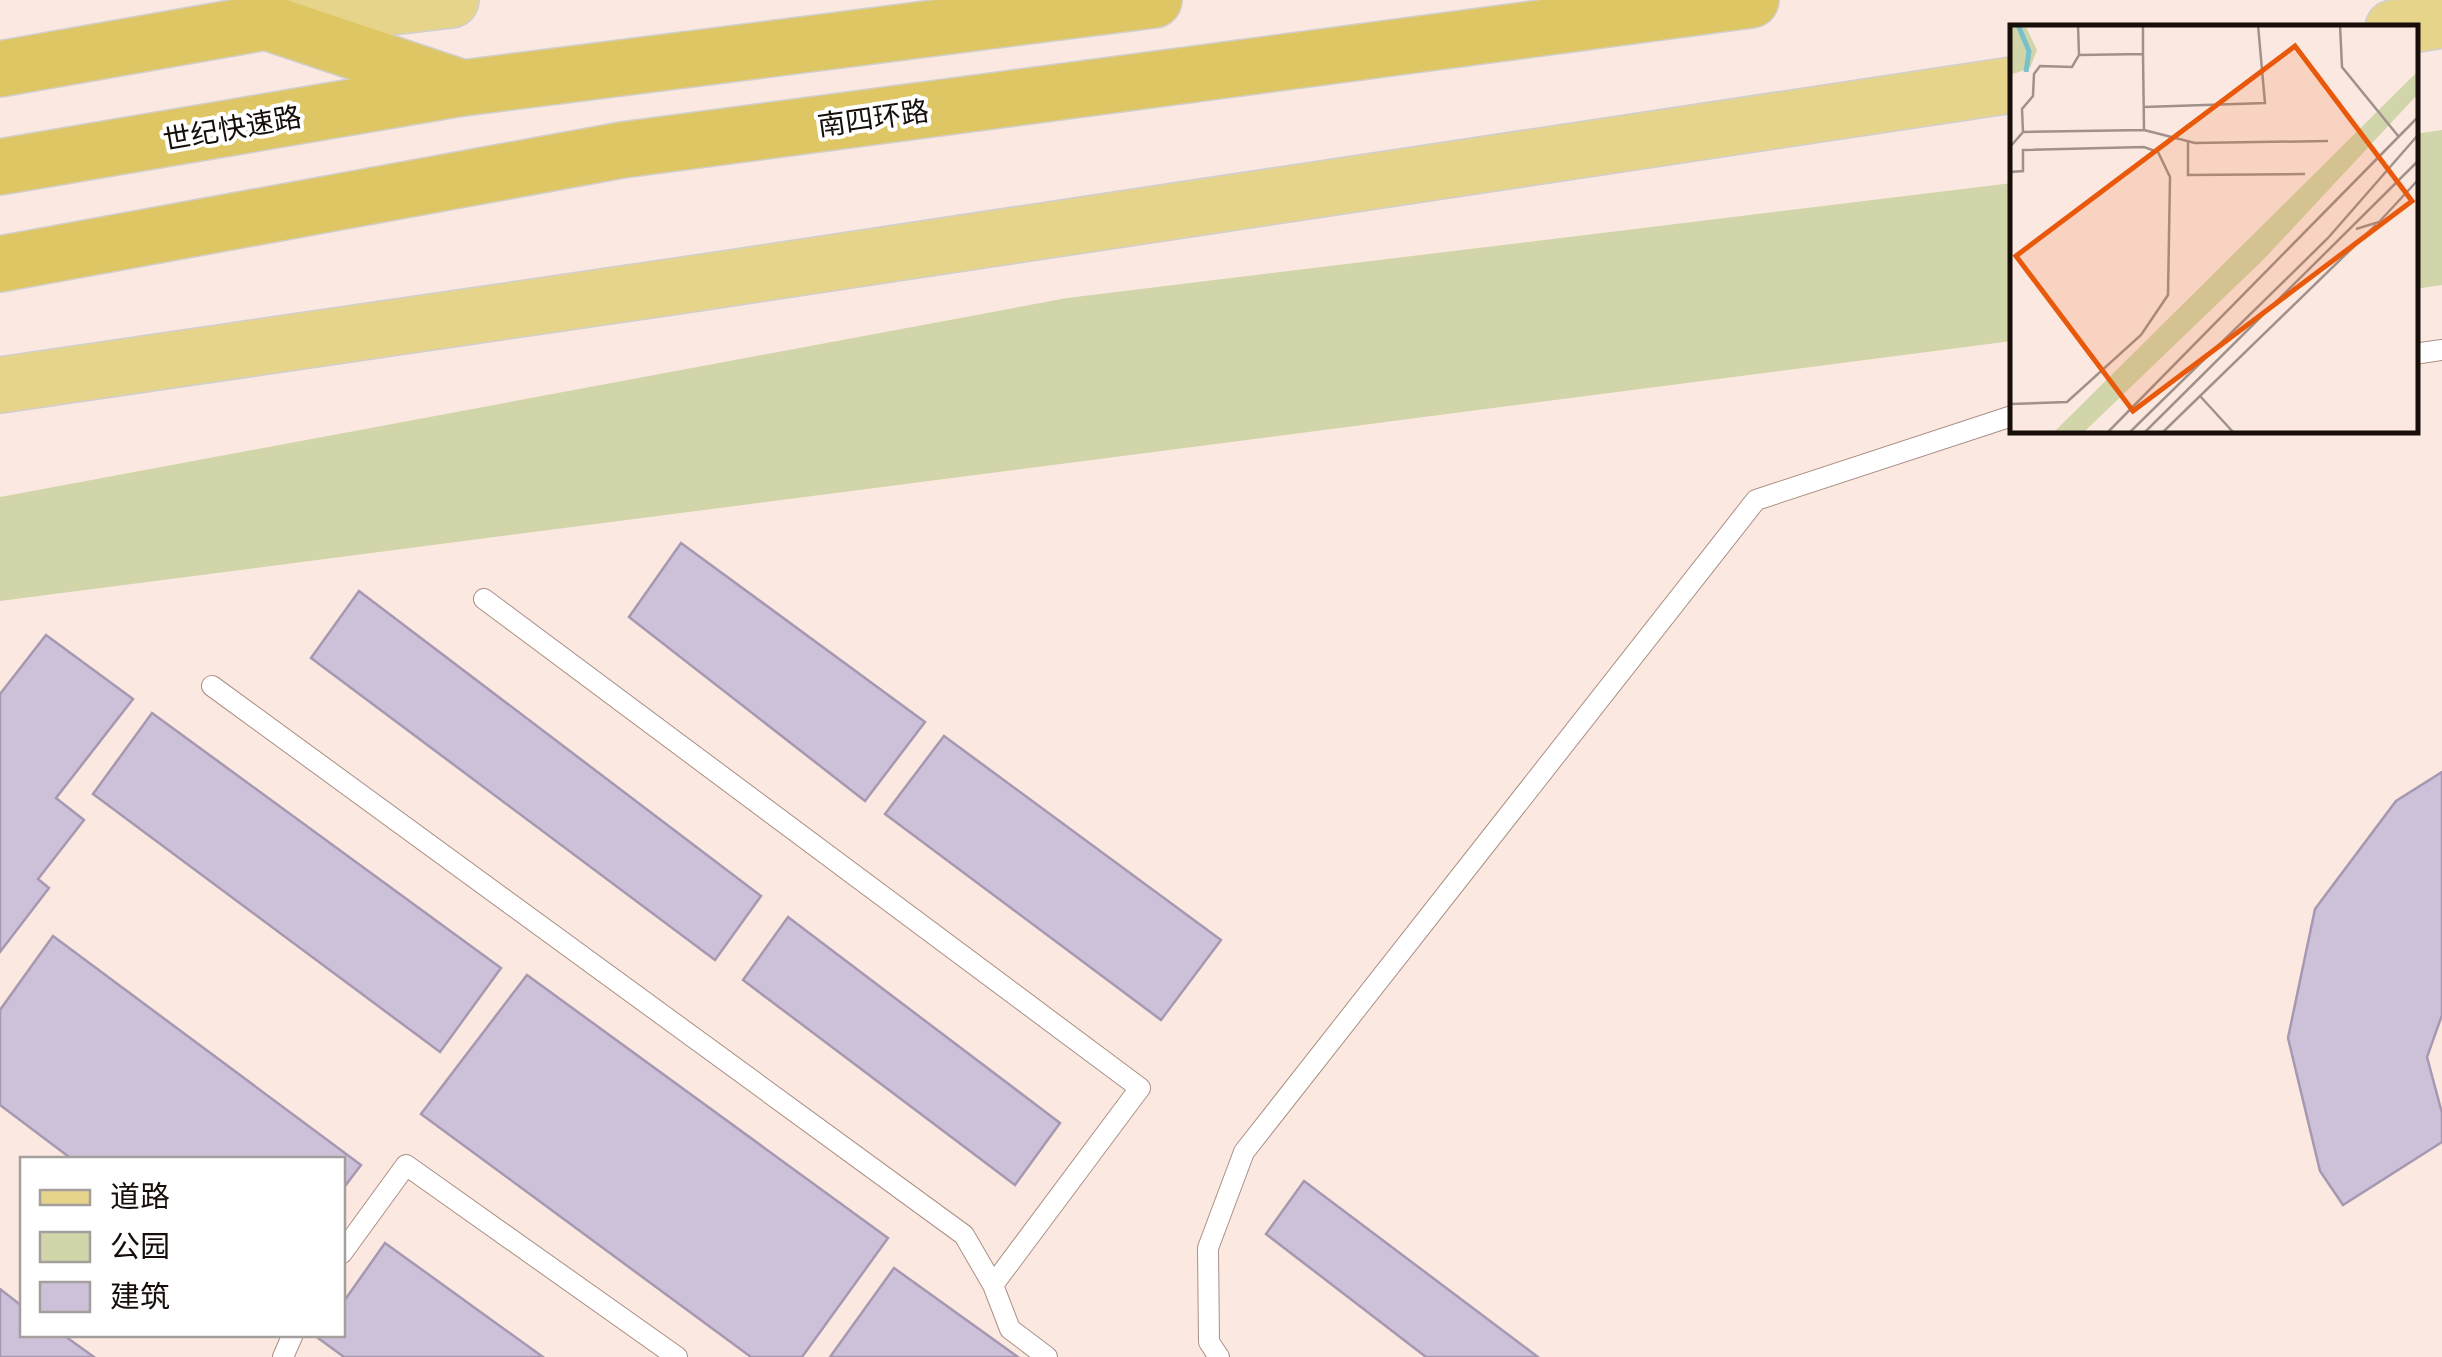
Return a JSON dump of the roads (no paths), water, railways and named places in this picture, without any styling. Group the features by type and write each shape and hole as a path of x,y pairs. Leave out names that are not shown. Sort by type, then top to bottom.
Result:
{"highway":[{"path":"0,69 266,22 463,88 1154,0"},
{"name":"南四环路","path":"0,264 622,150 1752,0"},
{"name":"世纪快速路","path":"0,166 463,88"}],"main road":[{"path":"266,22 451,0"},
{"path":"2411,25 2442,20"},
{"path":"0,385 2010,85"}],"lane":[{"path":"2417,354 2442,350"},
{"path":"1219,1357 1208,1342 1208,1248 1244,1152 1756,500 2010,417"},
{"path":"484,599 1140,1088 993,1286"},
{"path":"212,686 964,1235 993,1286 1010,1329 1047,1357"},
{"path":"345,1249 406,1164 677,1357"}]}
